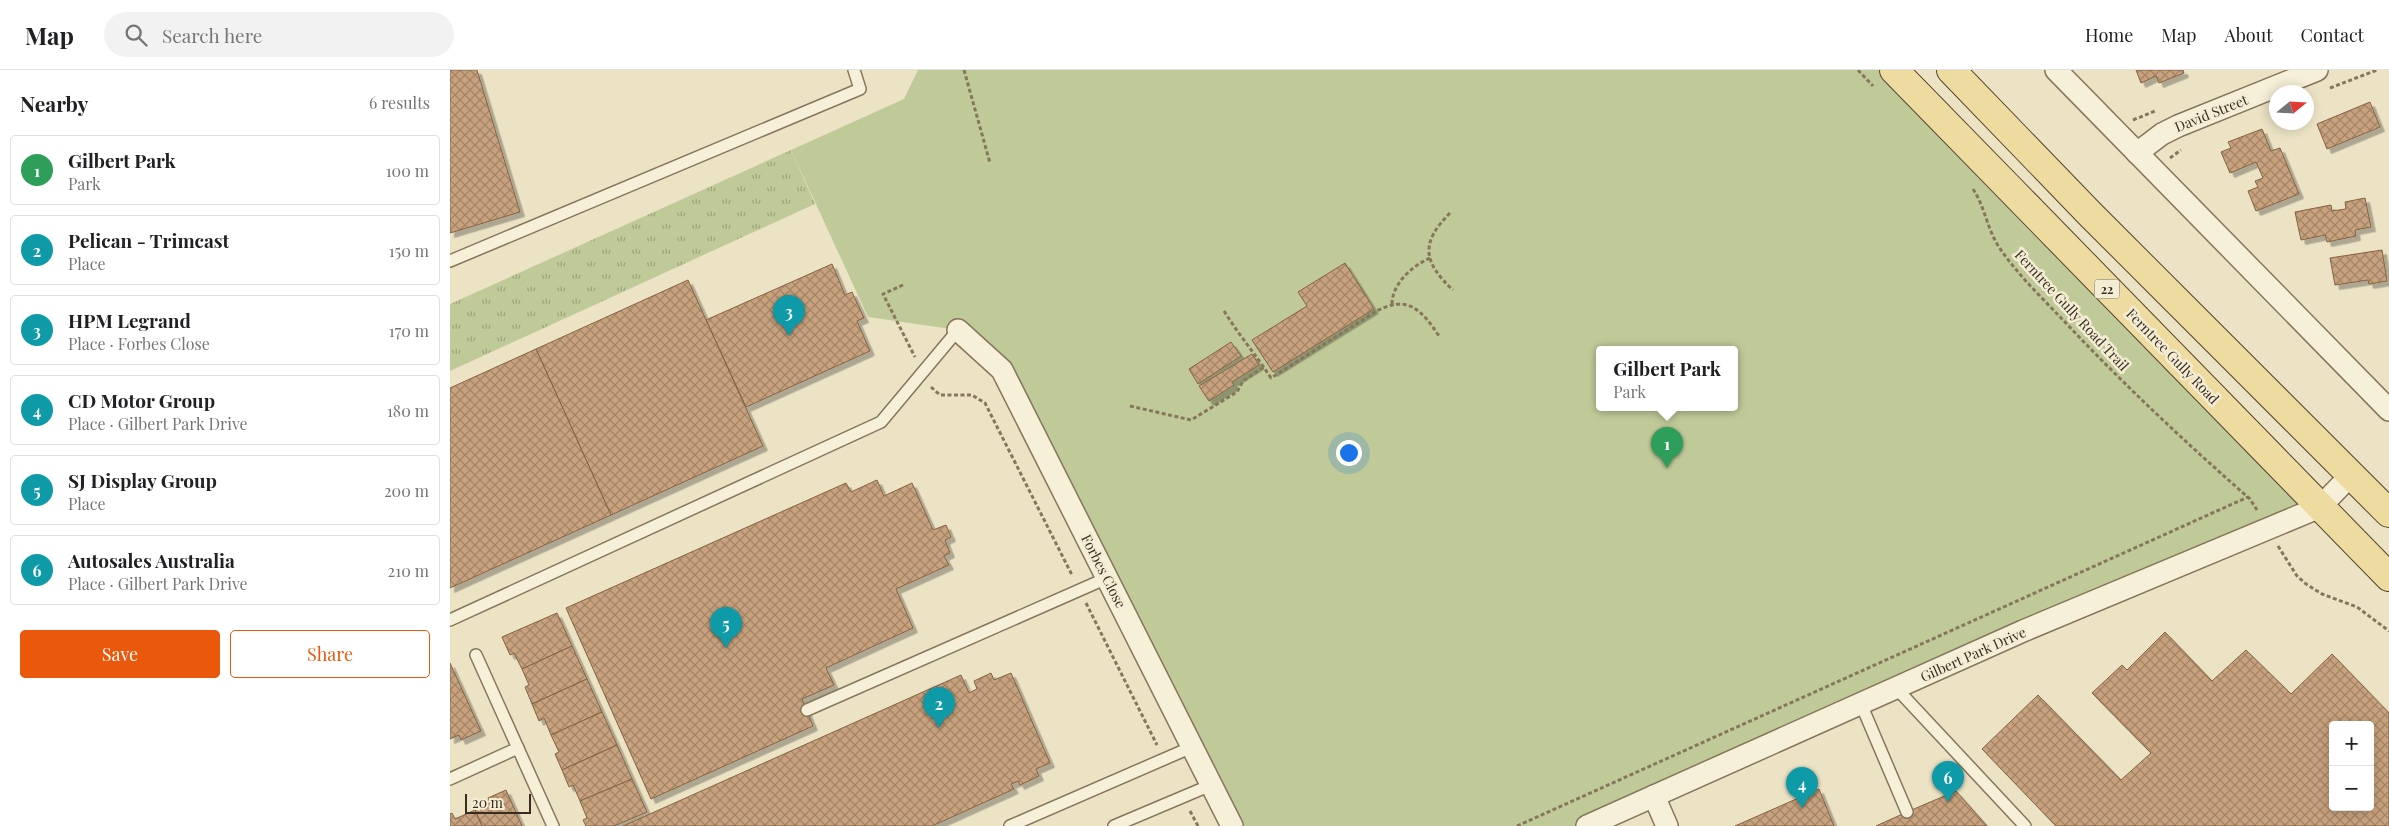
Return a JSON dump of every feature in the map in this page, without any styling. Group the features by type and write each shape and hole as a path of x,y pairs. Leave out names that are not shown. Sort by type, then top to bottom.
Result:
{"main road":[{"path":"1951,70 2090,214 2352,474 2389,514"},
{"name":"Ferntree Gully Road","path":"1885,79 2320,506 2389,577"}],"street":[{"path":"2056,70 2389,410"},
{"name":"David Street","path":"2137,153 2170,130 2317,70"},
{"name":"Forbes Close","path":"958,330 1002,370 1211,785 1229,825"},
{"name":"Gilbert Park Drive","path":"1587,826 2157,574 2320,506 2352,474"},
{"path":"1654,796 1667,826"}],"lane":[{"path":"450,261 860,89 854,70"},
{"path":"450,620 881,422 958,330"},
{"path":"806,710 1107,578"},
{"path":"476,656 553,826"},
{"path":"1896,688 2025,826"},
{"path":"1861,704 1907,812"},
{"path":"1010,826 1192,747"},
{"path":"450,779 518,748"},
{"path":"1114,826 1211,785"}],"path":[{"path":"964,70 990,163"},
{"path":"1858,70 1885,79"},
{"path":"2324,91 2377,70"},
{"name":"Ferntree Gully Road Trail","path":"1972,187 1983,206 2000,248 2032,287 2087,345 2179,436 2254,504"},
{"path":"1450,213 1434,229 1428,250 1439,276 1454,290"},
{"path":"1392,304 1394,290 1414,267 1430,258"},
{"path":"902,285 883,294 923,372 937,394 972,395 985,403 1164,759"},
{"path":"1224,311 1271,378 1375,312 1392,304 1399,303 1415,308 1423,314 1439,336"},
{"path":"1130,406 1191,420 1237,392 1243,381 1264,368"},
{"path":"1517,826 2248,497"},
{"path":"2280,550 2297,576 2310,587 2322,594 2357,607 2376,619 2389,631"},
{"path":"1183,797 1198,826"}],"green space":[{"path":"918,70 1894,70 2320,507 1587,826 1232,826 1002,370 958,330 868,317 791,150 904,99"},
{"path":"791,150 815,204 450,371 450,304"}],"building":[{"path":"450,70 477,70 520,212 450,233"},
{"path":"2136,70 2183,70 2184,73 2159,83 2156,76 2141,83"},
{"path":"2370,102 2380,127 2327,149 2317,124"},
{"path":"2262,129 2271,151 2280,148 2299,194 2256,211 2248,191 2258,187 2255,181 2263,178 2256,162 2230,173 2221,152 2231,148 2228,142"},
{"path":"2365,198 2371,227 2355,230 2356,236 2327,242 2325,235 2301,240 2295,212 2331,205 2332,211 2346,209 2345,202"},
{"path":"2382,250 2387,281 2369,284 2368,280 2335,285 2330,258"},
{"path":"1345,263 1374,309 1273,372 1252,340 1307,306 1298,292"},
{"path":"832,264 845,295 852,292 864,318 857,321 870,351 746,407 706,320"},
{"path":"688,280 763,446 611,515 536,349"},
{"path":"1231,342 1241,356 1198,384 1189,369"},
{"path":"536,349 611,515 450,588 450,388"},
{"path":"1252,354 1259,365 1232,382 1234,385 1209,401 1199,386"},
{"path":"877,480 884,496 912,483 933,530 946,525 951,537 945,540 950,553 944,556 949,565 896,589 913,628 826,668 834,685 802,699 813,726 651,799 566,608 846,483 851,492"},
{"path":"557,613 572,646 522,669 514,653 510,655 502,637"},
{"path":"2165,632 2212,681 2246,650 2291,694 2332,654 2389,713 2389,826 2056,826 1982,749 2038,695 2121,780 2151,753 2092,693 2122,665 2127,670"},
{"path":"572,646 587,679 532,704 525,687 529,685 522,669"},
{"path":"450,663 481,731 461,740 459,735 450,739"},
{"path":"991,673 994,680 1011,673 1050,763 1036,769 1039,776 1020,785 1018,781 1011,784 1014,789 932,826 623,826 961,675 969,693 977,689 974,681"},
{"path":"587,679 602,712 551,735 544,718 539,721 532,704"},
{"path":"602,712 617,745 562,770 555,754 559,752 551,735"},
{"path":"617,745 632,779 580,801 573,785 569,787 562,770"},
{"path":"632,779 647,812 614,826 586,826 583,820 587,818 580,801"},
{"path":"1819,789 1834,826 1735,826"},
{"path":"506,790 522,826 482,826 475,810 490,803 488,798"},
{"path":"1956,791 1987,826 1876,826 1907,812"},
{"path":"475,810 482,826 450,826 450,814 452,813 455,819"}],"place":[{"name":"HPM Legrand","path":"789,336"},
{"name":"Gilbert Park","path":"1667,468"},
{"name":"SJ Display Group","path":"726,648"},
{"name":"Pelican - Trimcast","path":"939,728"},
{"name":"Autosales Australia","path":"1948,802"},
{"name":"CD Motor Group","path":"1802,808"}]}
